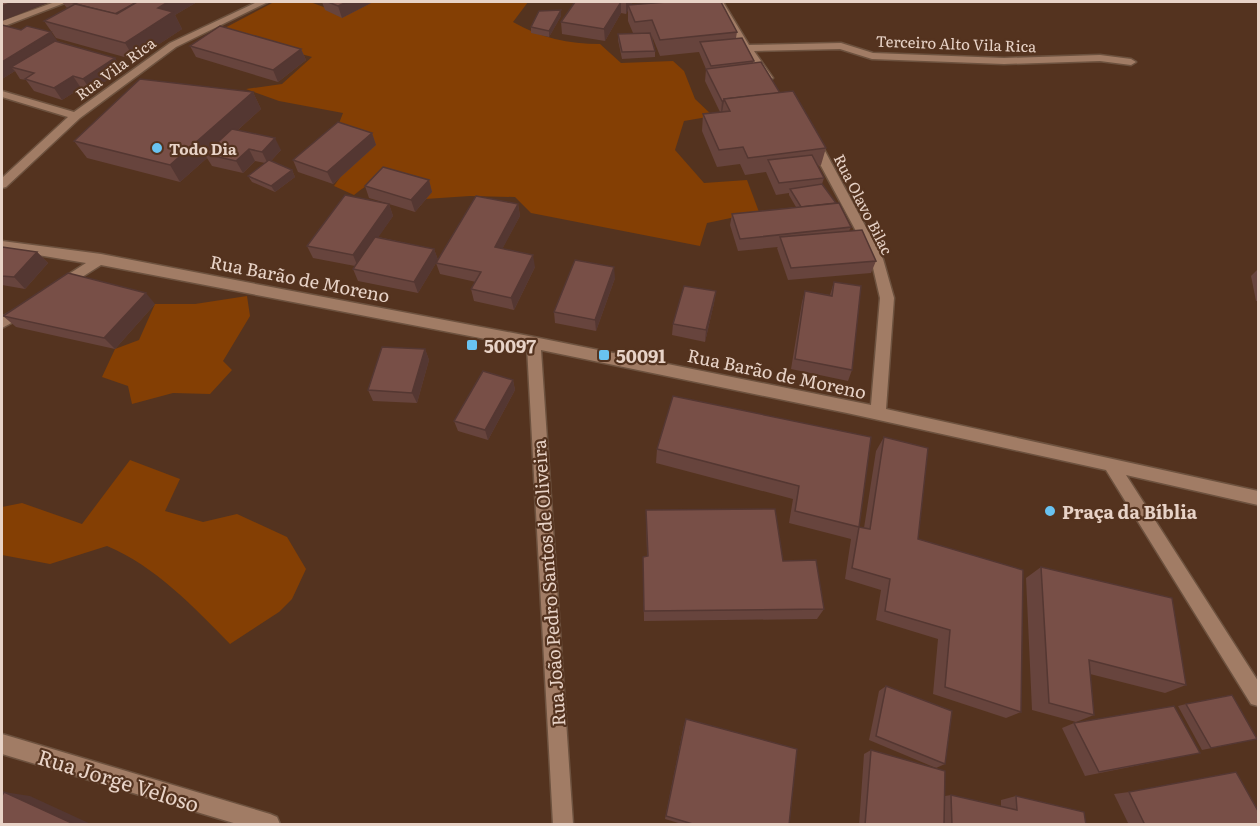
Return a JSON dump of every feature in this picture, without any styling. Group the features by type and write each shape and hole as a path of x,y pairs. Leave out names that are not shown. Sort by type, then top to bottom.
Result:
{"street":[{"path":"2,24 62,2"},
{"name":"Rua Vila Rica","path":"2,184 76,116 173,45 263,2"},
{"path":"719,2 733,29 773,85"},
{"name":"Terceiro Alto Vila Rica","path":"747,48 841,46 872,56 1004,61 1100,58 1131,62"},
{"path":"2,94 76,116"},
{"name":"Rua Olavo Bilac","path":"807,130 825,159 877,260 884,281 887,298 878,414"},
{"name":"Rua Barão de Moreno","path":"2,245 101,259 534,342 1110,463 1258,498"},
{"path":"52,291 101,259"},
{"path":"2,307 27,307 2,322"},
{"name":"Rua João Pedro Santos de Oliveira","path":"534,342 563,825"},
{"path":"1110,463 1258,697"},
{"name":"Rua Jorge Veloso","path":"2,744 270,825"}],"shaded area":[{"path":"274,2 310,2 343,14 368,2 528,2 513,22 534,32 577,43 600,44 621,63 673,61 684,71 695,99 713,116 684,121 675,150 704,183 747,180 759,212 707,223 700,246 531,213 515,197 470,196 425,199 430,183 406,177 382,177 354,195 334,186 366,141 336,131 343,113 279,101 246,89 282,84 312,57 219,31"},
{"path":"247,296 250,316 223,361 232,370 210,394 173,393 132,404 128,386 102,377 115,349 139,340 155,304 195,304"},
{"path":"130,460 180,479 165,511 203,522 237,514 287,537 306,569 292,599 279,612 230,644 158,576 125,554 107,546 50,564 2,555 2,507 22,503 82,524"}],"building":[{"path":"71,2 137,2 115,14"},
{"path":"137,2 168,2 158,8 173,12 125,43 44,21 75,4 117,14"},
{"path":"328,2 347,2 338,6"},
{"path":"575,2 621,2 604,29 561,22"},
{"path":"721,2 737,32 660,40 652,20 635,22 628,5"},
{"path":"561,10 549,31 531,27 539,11"},
{"path":"2,25 21,30 27,26 51,32 2,62"},
{"path":"220,26 301,49 273,70 190,46"},
{"path":"650,33 655,51 622,52 618,34"},
{"path":"742,38 754,61 711,66 700,42"},
{"path":"55,41 115,58 83,79 73,76 54,88 25,79 34,73 11,67"},
{"path":"761,62 780,93 722,101 706,69"},
{"name":"Todo Dia","path":"140,79 253,92 170,165 74,141"},
{"path":"793,91 826,148 748,158 743,147 719,150 703,114 730,111 724,99"},
{"path":"338,122 372,133 327,172 293,160"},
{"path":"232,129 275,138 262,152 249,149 236,161 205,154"},
{"path":"812,155 824,178 779,183 768,160"},
{"path":"269,160 292,170 271,186 248,176"},
{"path":"383,167 429,180 411,200 365,186"},
{"path":"822,184 836,203 801,207 790,189"},
{"path":"345,195 389,204 353,255 307,246"},
{"path":"476,196 518,204 495,247 533,255 511,298 471,289 481,272 436,263"},
{"path":"839,203 851,227 740,239 732,214"},
{"path":"862,230 876,261 791,268 780,237"},
{"path":"375,237 434,249 414,282 353,269"},
{"path":"2,247 37,252 14,277 2,276"},
{"path":"575,260 614,267 595,320 554,312"},
{"path":"68,273 146,293 104,338 3,316"},
{"path":"834,282 861,286 852,370 795,359 805,291 832,296"},
{"path":"684,286 716,291 706,330 673,324"},
{"path":"382,347 425,349 412,393 368,390"},
{"path":"483,371 513,380 485,430 454,421"},
{"path":"673,396 871,437 859,527 795,511 799,486 657,449"},
{"path":"884,437 928,448 918,539 1023,570 1021,712 945,687 950,630 885,611 890,579 852,568 859,527 870,529"},
{"path":"775,509 783,561 816,560 824,609 644,611 643,557 648,556 646,510"},
{"path":"1041,567 1172,598 1186,685 1089,660 1094,715 1049,703"},
{"path":"886,686 952,711 945,764 876,736"},
{"path":"1232,695 1257,739 1211,748 1186,704"},
{"path":"1174,706 1200,753 1099,772 1074,723"},
{"path":"686,719 797,749 789,825 696,825 666,816"},
{"path":"871,750 945,771 944,825 865,825"},
{"path":"1236,772 1258,811 1258,825 1145,825 1129,792"},
{"path":"4,792 76,825 2,825"},
{"path":"951,795 1017,810 1016,796 1084,812 1086,825 952,825"}],"place":[{"name":"Todo Dia","path":"157,148"},
{"name":"50097","path":"472,345"},
{"name":"50091","path":"604,355"},
{"name":"Praça da Bíblia","path":"1050,511"}]}
